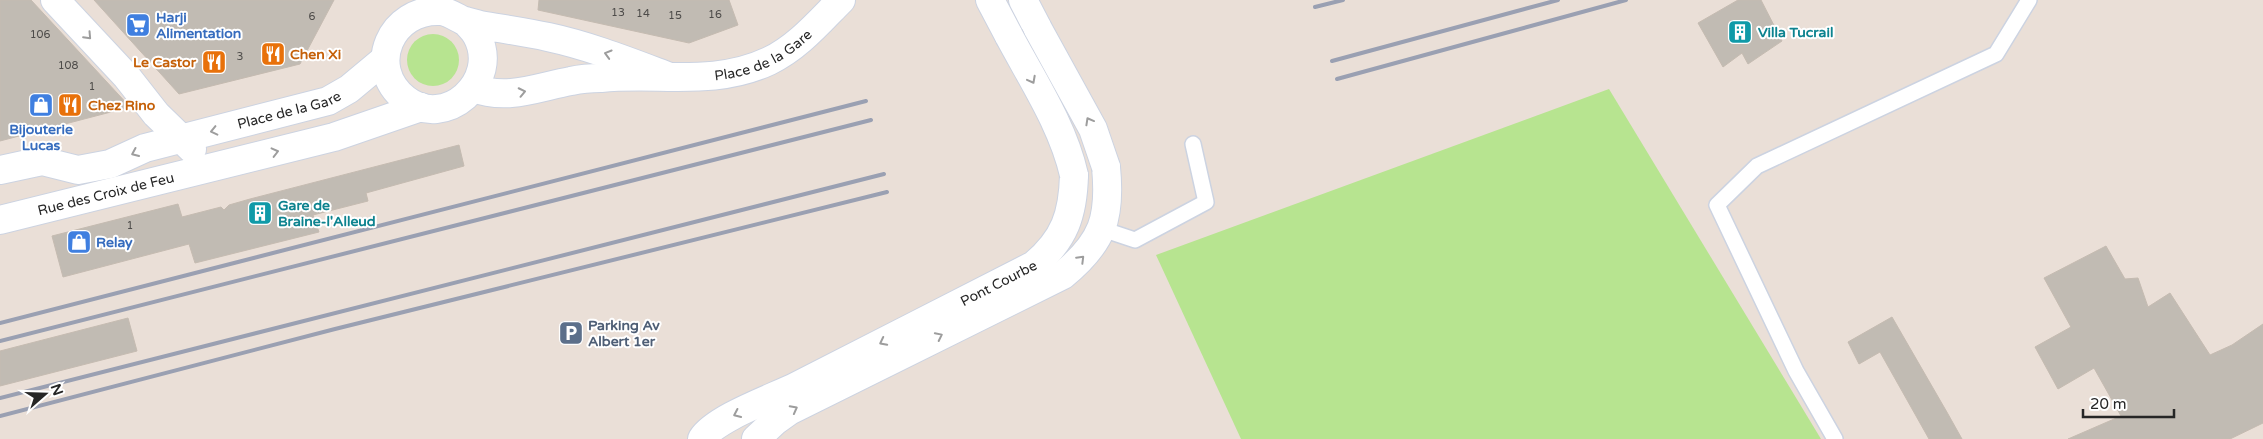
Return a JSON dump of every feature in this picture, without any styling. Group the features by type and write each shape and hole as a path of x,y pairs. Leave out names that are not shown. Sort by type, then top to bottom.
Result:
{"street":[{"path":"55,0 127,77 156,114 211,168 334,137 421,107"},
{"name":"Place de la Gare","path":"474,88 486,92 511,94 571,81 604,77 702,78 737,72 769,61 792,46 811,31 841,0"},
{"name":"Pont Courbe","path":"702,439 707,430 720,422 794,387 1034,264 1050,251 1069,217 1074,197 1074,175 1070,155 990,0"},
{"name":"Pont Courbe","path":"756,439 789,411 1063,275 1092,248 1102,229 1107,207 1106,167 1093,129 1023,0"},
{"name":"Place de la Gare","path":"181,138 252,122 328,101 349,89 385,60 390,40 414,7 443,11 465,21 547,37 613,55 670,77"},
{"path":"385,60 388,75 395,89 406,100 421,107 441,109 460,102 474,88 482,71 482,52 477,35 465,21"},
{"name":"Rue des Croix de Feu","path":"0,170 42,161 78,170 110,164 146,148 181,138"},
{"name":"Rue des Croix de Feu","path":"0,220 211,168"}],"lane":[{"path":"1835,439 1796,372 1717,205 1757,166 1996,54 2029,0"},
{"path":"1102,229 1135,240 1206,202 1193,144"}],"green space":[{"path":"433,34 443,36 451,42 457,50 459,60 457,70 451,78 443,84 433,86 423,84 415,78 409,70 407,60 409,50 415,42 423,36"},
{"path":"1609,89 1821,439 1241,439 1156,255"}],"building":[{"path":"0,0 31,0 130,107 0,141"},
{"path":"94,0 334,0 300,64 179,94"},
{"path":"539,0 729,0 738,25 689,43 538,10"},
{"name":"Villa Tucrail","path":"1738,0 1761,0 1782,41 1748,64 1742,53 1723,67 1698,23"},
{"path":"459,145 464,166 366,193 368,201 313,215 319,232 195,263 189,244 63,277 52,236 178,204 182,217 221,207 224,210 229,205 250,199"},
{"path":"2106,246 2125,279 2138,278 2148,307 2170,293 2210,355 2232,345 2263,324 2263,423 2230,439 2068,439 2121,416 2094,368 2058,389 2035,347 2071,327 2044,278"},
{"path":"1892,317 1962,439 1929,439 1880,352 1859,364 1848,342"},
{"path":"128,318 137,351 0,386 0,351"}],"railway":[{"path":"1315,7 1343,0"},
{"path":"1332,61 1558,0"},
{"path":"1337,79 1626,0"},
{"path":"0,323 866,101"},
{"path":"0,341 871,120"},
{"path":"0,398 884,174"},
{"path":"0,416 335,329 887,192"}],"place":[{"name":"Harji Alimentation","path":"138,25"},
{"name":"Villa Tucrail","path":"1740,32"},
{"name":"Chen Xi","path":"273,54"},
{"name":"Le Castor","path":"214,62"},
{"name":"Bijouterie Lucas","path":"41,105"},
{"name":"Chez Rino","path":"70,105"},
{"name":"Gare de Braine-l'Alleud","path":"260,213"},
{"name":"Relay","path":"79,242"},
{"name":"Parking Av Albert 1er","path":"571,333"}]}
